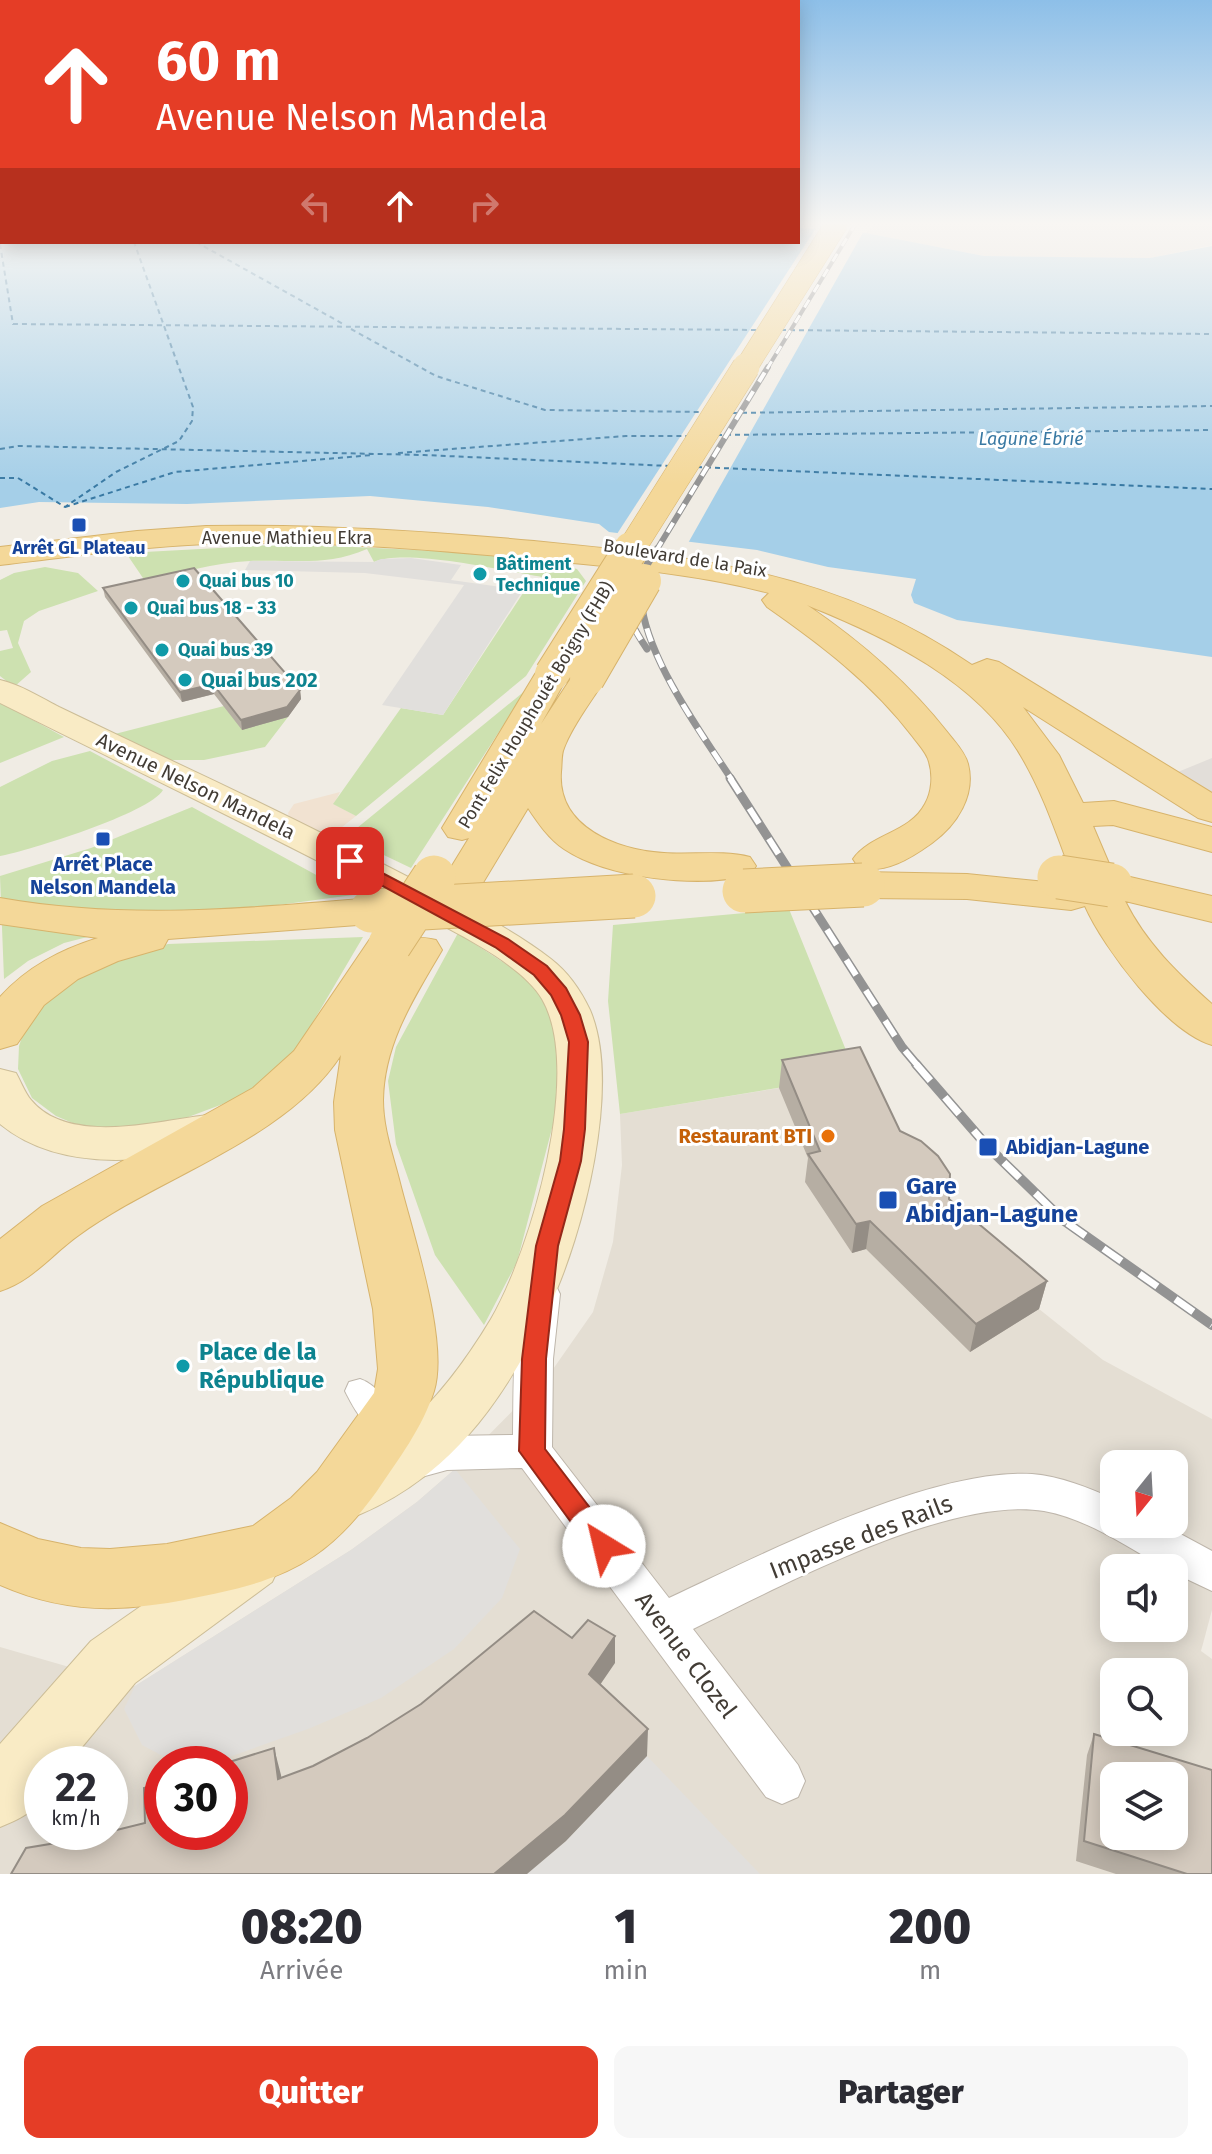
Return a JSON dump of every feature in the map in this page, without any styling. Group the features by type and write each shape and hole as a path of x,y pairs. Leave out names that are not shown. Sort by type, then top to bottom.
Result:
{"main road":[{"name":"Pont Felix Houphouét Boigny (FHB)","path":"448,879 786,310"},
{"name":"Pont Felix Houphouét Boigny (FHB)","path":"394,935 448,879 544,752 570,677 798,310"},
{"name":"Boulevard de la Paix","path":"0,531 229,522 402,527 608,544 748,565 830,589 912,626 1027,693 1212,810"},
{"name":"Avenue Mathieu Ekra","path":"0,556 159,538 238,535 382,538 575,555"},
{"name":"Boulevard de la Paix","path":"575,555 680,566 751,579 816,597 920,647 961,672 1004,708 1039,755 1069,816 1112,918 1134,952 1172,994 1212,1029"},
{"path":"751,579 836,642 894,691 919,718 947,760 950,792 943,809 927,828 863,867"},
{"name":"Avenue Nelson Mandela","path":"0,690 325,847 501,943 541,970 559,992 571,1015 578,1042 579,1075 571,1161 526,1306 451,1420 381,1428"},
{"path":"544,752 542,791 561,825 588,847 614,857 740,878"},
{"path":"1039,755 1105,764 1133,761"},
{"path":"1114,813 1172,784"},
{"path":"1069,816 1114,813 1212,840"},
{"path":"0,911 34,919 94,925 394,935 740,878 863,867 976,885 1065,887 1212,909"},
{"path":"1116,895 1212,926"},
{"path":"0,1033 26,994 71,964 184,928"},
{"path":"0,1270 61,1220 271,1100 311,1063 394,935"},
{"path":"0,1794 113,1662 294,1534 326,1505 361,1463 406,1387 409,1344 360,1130 356,1095 394,935"},
{"path":"0,1084 3,1095 19,1115 35,1129 60,1139 92,1143 151,1139 223,1128"},
{"path":"0,1553 20,1565 49,1572 93,1579 141,1579 268,1551"}],"street":[{"path":"381,1428 447,1453 532,1451 534,1359 547,1246"},
{"name":"Avenue Clozel","path":"532,1451 782,1781"},
{"name":"Impasse des Rails","path":"660,1623 810,1552 944,1502 987,1493 1035,1492 1100,1512"},
{"path":"1149,1538 1212,1572"}],"shaded area":[{"path":"411,558 461,565 451,580 523,590 443,715 382,705 464,585 365,573 245,570 250,561 374,562"},
{"path":"1212,758 1212,797 1173,774"},
{"path":"340,792 334,804 356,816 328,838 290,820 288,813 294,804"},
{"path":"779,1088 896,1159 1039,1309 1103,1360 1212,1419 1212,1610 1201,1651 1212,1659 1212,1874 0,1874 0,1647 135,1686 351,1550 417,1502 455,1469 551,1372 593,1312 613,1242 622,1165 620,1114"},
{"path":"455,1469 520,1549 502,1598 454,1649 381,1698 248,1750 248,1746 142,1745 124,1709 135,1686 351,1550 417,1502"},
{"path":"647,1756 760,1874 527,1874 566,1841"}],"green space":[{"path":"291,544 479,553 550,562 577,569 586,581 526,676 356,816 333,804 401,708 443,715 525,590 554,594 561,584 540,581 542,577 431,559 389,558 374,562 367,549 323,560 223,564 145,581 126,553"},
{"path":"45,567 78,573 98,591 39,611 24,621 18,643 31,672 14,687 0,676 0,651 13,648 7,630 0,631 0,580 14,573"},
{"path":"526,690 411,868 346,837"},
{"path":"0,702 64,737 0,763"},
{"path":"224,706 288,717 265,747 204,760 163,760 111,735"},
{"path":"90,751 163,790 153,799 113,820 0,856 0,787 52,761"},
{"path":"192,807 353,895 142,923 64,943 28,961 4,979 0,876 91,848"},
{"path":"789,909 856,1075 620,1114 608,1001 613,925"},
{"path":"458,933 532,981 560,1016 567,1071 517,1262 484,1325 435,1255 396,1144 388,1081 396,1047"},
{"path":"363,937 293,1056 259,1087 231,1101 183,1119 108,1131 82,1127 56,1116 32,1098 18,1069 19,1046 26,1025 61,984 128,955 168,944"}],"water":[{"name":"Lagune Ébrié","path":"0,310 1212,310 1212,657 957,620 914,603 911,595 916,579 828,567 757,550 609,532 599,524 488,507 370,496 187,504 39,502 0,508"}],"pier":[{"path":"762,310 819,310 687,545 615,537"}],"building":[{"path":"194,568 300,690 287,707 241,720 213,684 180,692 103,588"},
{"path":"860,1047 900,1131 921,1141 938,1156 950,1174 949,1199 1047,1281 976,1324 870,1221 856,1224 808,1154 820,1151 782,1060"},
{"path":"534,1611 572,1638 588,1620 615,1636 589,1674 648,1729 565,1815 494,1874 11,1874 25,1850 128,1850 128,1827 144,1823 144,1850 248,1850 248,1756 274,1748 278,1779 313,1766 367,1738 421,1704"},
{"path":"1094,1734 1100,1736 1100,1746 1133,1746 1186,1762 1100,1762 1100,1846 1084,1841"},
{"path":"1188,1763 1212,1770 1212,1874 1187,1874 1112,1850 1188,1850"}],"ferry route":[{"path":"11,310 13,324 164,325"},
{"path":"158,310 164,325"},
{"path":"319,310 345,325"},
{"path":"162,449 179,441 192,421 193,407 164,325"},
{"path":"164,325 759,330"},
{"path":"351,329 436,376 545,410 703,412"},
{"path":"781,330 1212,334"},
{"path":"733,413 1212,406"},
{"path":"717,435 1212,430"},
{"path":"398,453 626,436 687,436"},
{"path":"0,449 18,446 162,449"},
{"path":"65,507 116,472 162,449"},
{"path":"162,449 424,455 670,466"},
{"path":"65,507 175,472 372,455"},
{"path":"697,467 1212,489"},
{"path":"0,478 18,478 65,507"}],"railway":[{"path":"767,369 803,310"},
{"path":"656,551 768,367"},
{"path":"640,551 732,403"},
{"path":"641,549 628,576 625,600 632,623 647,649"},
{"path":"657,549 644,571 641,595 645,622 669,680 732,780"},
{"path":"730,778 902,1047 918,1066"},
{"path":"916,1064 988,1147 1063,1220 1212,1325"}],"place":[{"name":"Arrêt GL Plateau","path":"79,525"},
{"name":"Bâtiment Technique","path":"480,574"},
{"name":"Quai bus 10","path":"183,581"},
{"name":"Quai bus 18 - 33","path":"131,608"},
{"name":"Quai bus 39","path":"162,650"},
{"name":"Quai bus 202","path":"185,680"},
{"name":"Arrêt Place Nelson Mandela","path":"103,839"},
{"name":"Restaurant BTI","path":"828,1136"},
{"name":"Abidjan-Lagune","path":"988,1147"},
{"name":"Gare Abidjan-Lagune","path":"888,1200"},
{"name":"Place de la République","path":"183,1366"}],"route":[{"path":"350,861 501,943 541,970 559,992 571,1015 578,1042 575,1129 571,1161 547,1246 534,1359 532,1451 604,1546"}]}
